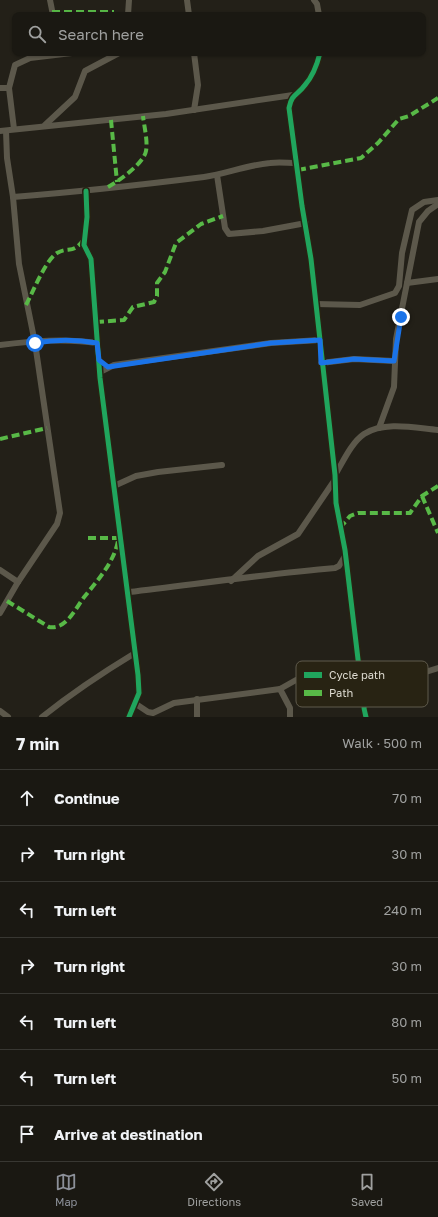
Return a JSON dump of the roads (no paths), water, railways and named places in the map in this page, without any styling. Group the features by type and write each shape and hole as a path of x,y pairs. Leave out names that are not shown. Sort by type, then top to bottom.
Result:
{"street":[{"path":"50,0 52,12"},
{"path":"128,12 129,0"},
{"path":"187,0 189,12"},
{"path":"314,0 318,4 319,12"},
{"path":"14,129 9,88 15,65 30,58 42,56"},
{"path":"45,125 75,97 85,71 113,56"},
{"path":"194,56 198,85 194,110"},
{"path":"0,613 18,582 57,524 60,513 35,343 19,264 13,197 3,131 45,125 78,124 194,110 293,95 305,86 314,72 319,56"},
{"path":"0,88 9,88"},
{"path":"293,95 290,108 316,304 339,523 345,556 358,661"},
{"path":"280,98 287,103 290,108"},
{"path":"13,197 86,191 217,175 270,163 297,163"},
{"path":"217,175 225,228 230,234 268,231 306,223"},
{"path":"86,191 87,217 84,245 91,259 100,372 139,685 136,704 129,717"},
{"path":"316,304 360,305 395,293 399,286 402,253 412,210 424,202 438,200"},
{"path":"379,428 394,386 394,361 419,222 428,211 438,204"},
{"path":"407,283 438,279"},
{"path":"0,345 35,343 55,339 74,339 97,343"},
{"path":"100,372 108,367 271,343 320,340"},
{"path":"321,363 354,359 394,361"},
{"path":"99,360 108,367"},
{"path":"231,581 258,556 298,534 335,478 354,445 364,435 379,428 438,430"},
{"path":"114,486 136,476 222,465"},
{"path":"128,592 231,581 278,573 335,568 341,565 345,556"},
{"path":"0,570 18,582"},
{"path":"42,717 98,674 135,653"},
{"path":"428,671 438,668"},
{"path":"136,704 151,713 169,704 197,699 280,689 296,680"},
{"path":"280,689 290,708 290,717"},
{"path":"197,699 197,717"},
{"path":"363,707 366,717"},
{"path":"0,711 8,717"}]}
